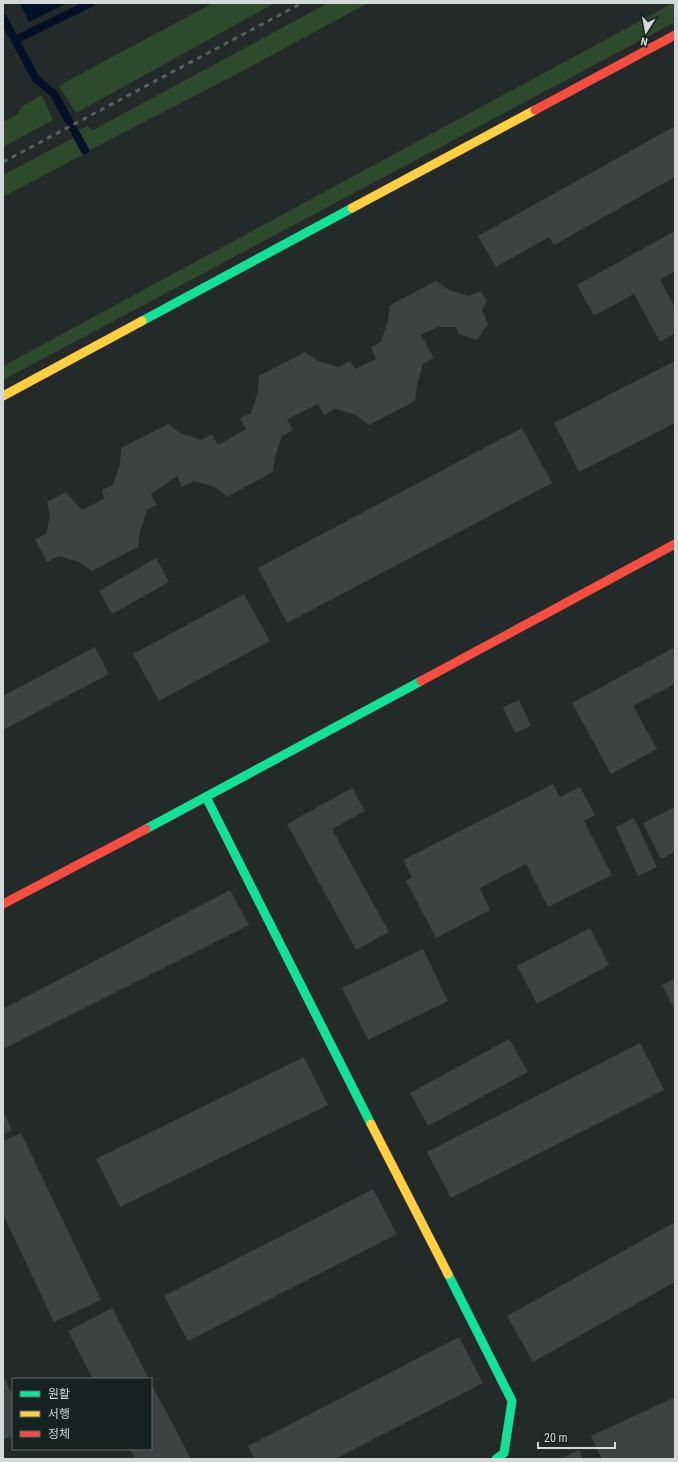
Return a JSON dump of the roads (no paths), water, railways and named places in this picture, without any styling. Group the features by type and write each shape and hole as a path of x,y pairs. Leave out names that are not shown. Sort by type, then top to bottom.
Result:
{"street":[{"path":"3,396 675,35"},
{"path":"3,904 206,797 675,544"},
{"path":"206,797 512,1401 504,1453 496,1459"}],"water":[{"path":"20,3 67,3 29,22"}],"waterway":[{"path":"15,40 91,3"},
{"path":"3,18 36,79 54,94 85,150"}],"railway":[{"path":"3,162 302,3"}]}
